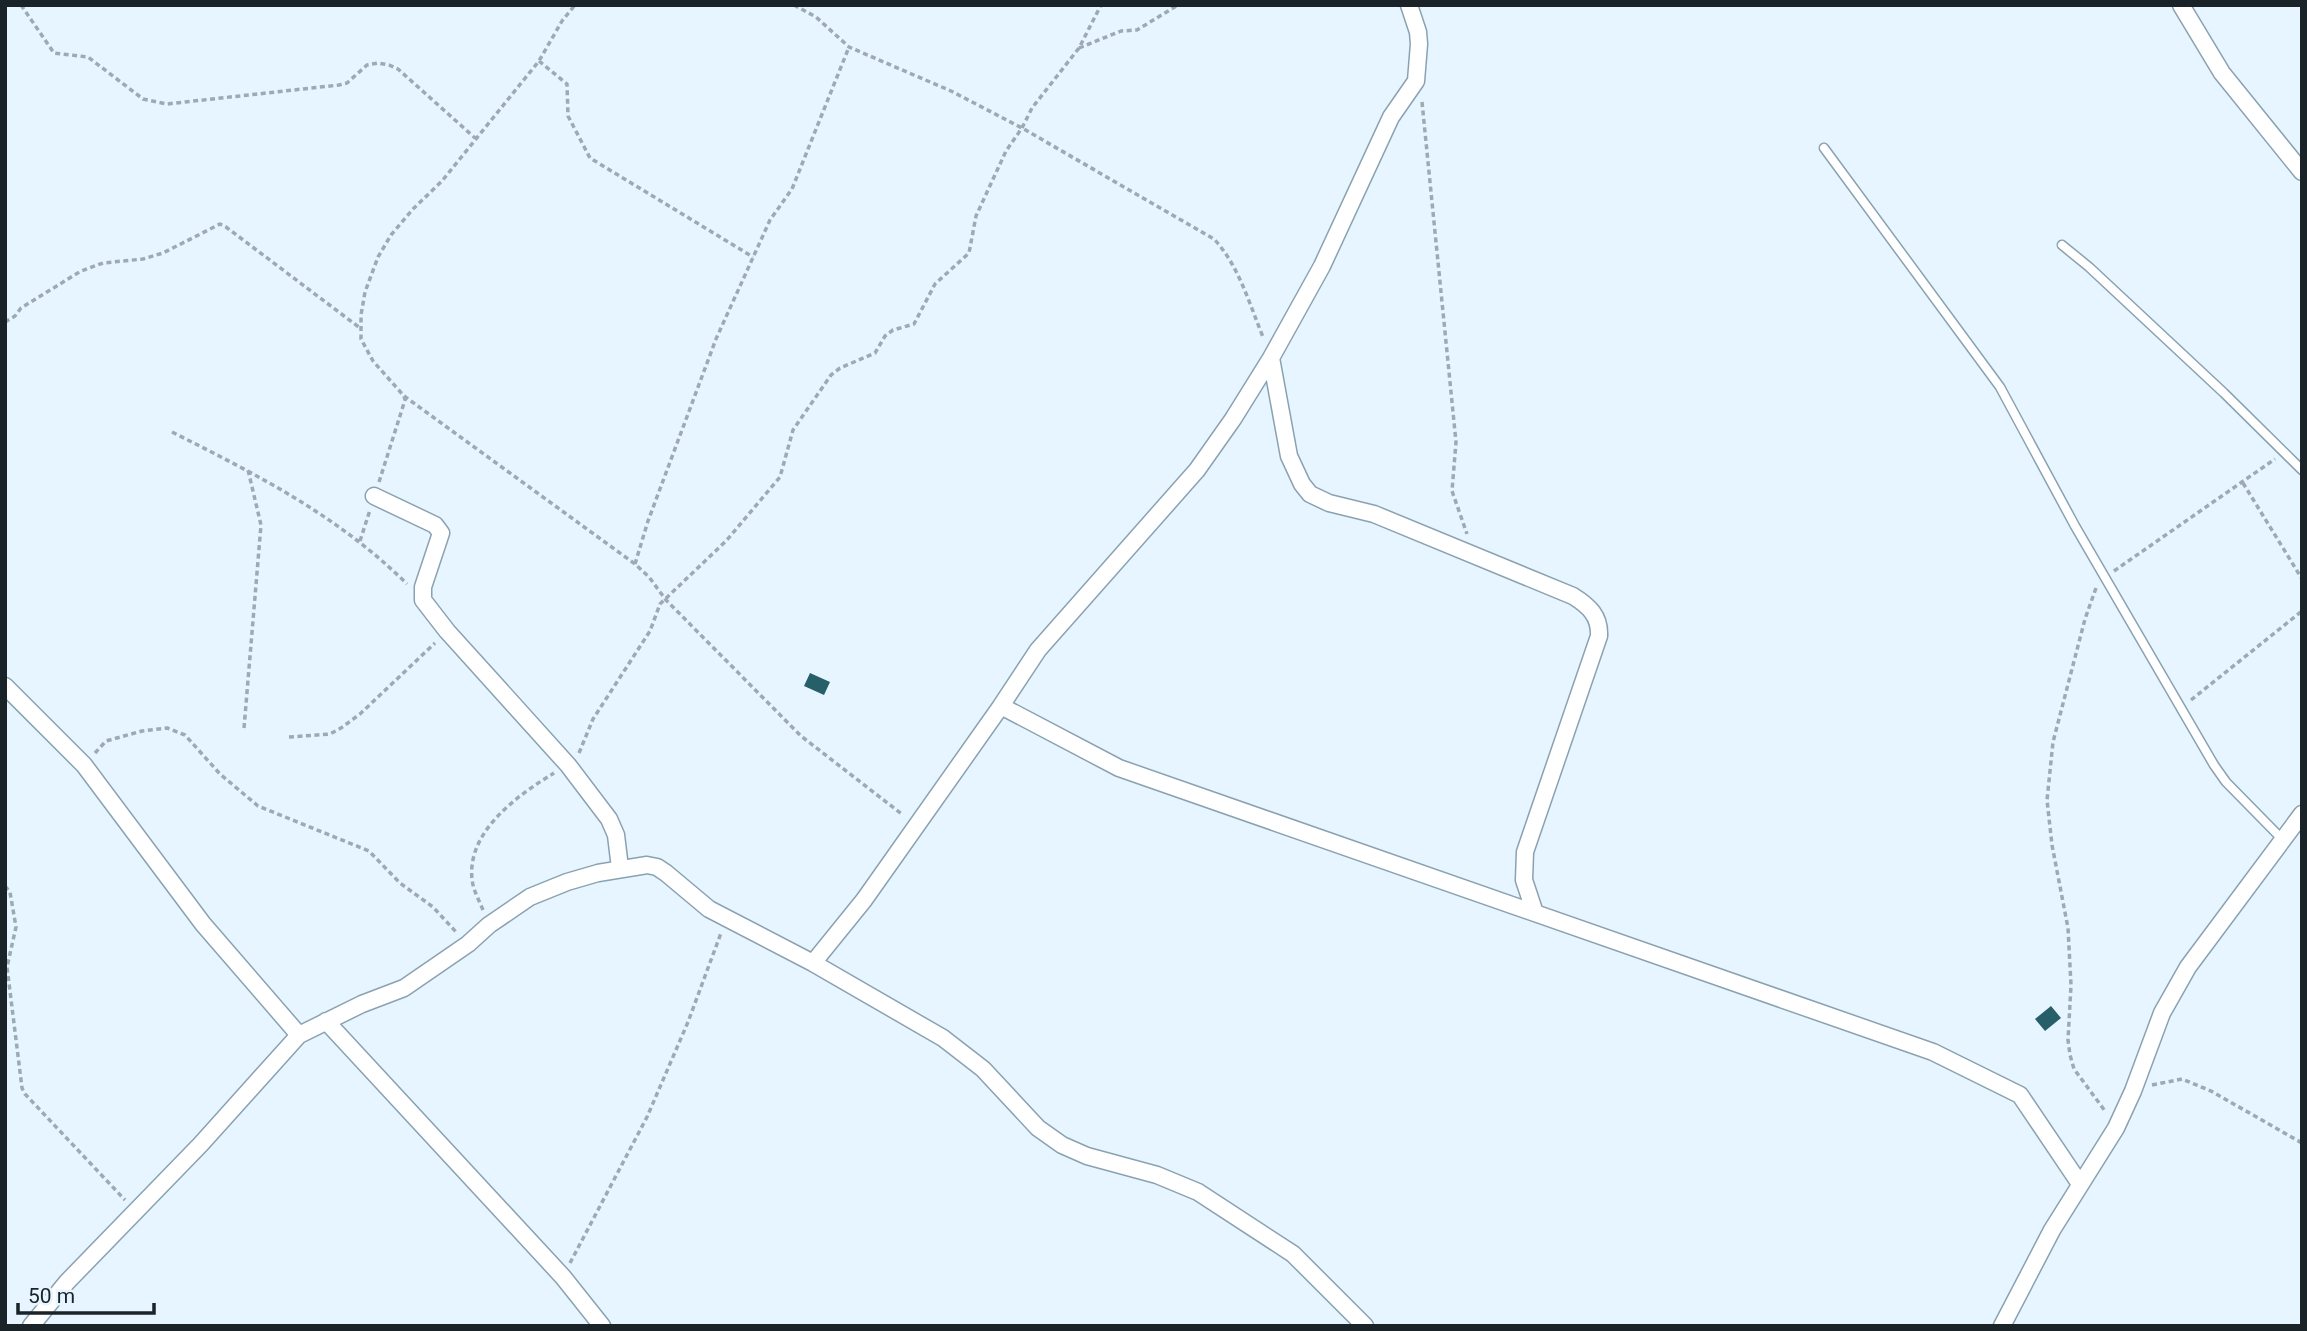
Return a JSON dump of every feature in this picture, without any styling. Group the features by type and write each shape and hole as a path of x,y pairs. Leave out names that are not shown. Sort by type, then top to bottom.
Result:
{"street":[{"path":"813,963 864,900 1038,650 1209,454 1271,358 1322,266 1396,108 1413,86 1419,70 1418,32 1409,5"},
{"path":"2180,5 2222,74 2302,172"},
{"path":"1271,358 1289,456 1302,484 1310,494 1329,503 1374,514 1573,596 1587,605 1595,615 1600,627 1599,636 1525,852 1524,880 1535,913"},
{"path":"374,495 435,525 441,533 423,587 423,600 447,631 570,768 614,830 620,868"},
{"path":"5,686 83,765 203,924 299,1035"},
{"path":"1001,706 1119,768 1933,1052 2020,1095 2080,1184"},
{"path":"2002,1326 2052,1230 2116,1128 2162,1013 2188,967 2302,814"},
{"path":"31,1326 67,1282 201,1144 299,1035 362,1004 394,993 468,944 489,925 530,897 567,882 638,866 657,867 709,909 813,963 956,1046 983,1069 1038,1128 1062,1145 1087,1156 1157,1175 1198,1192 1293,1254 1365,1326"},
{"path":"326,1021 562,1277 602,1326"}],"lane":[{"path":"1824,148 1993,375 2103,576 2226,782 2283,840"},
{"path":"2062,245 2090,267 2302,470"}],"path":[{"path":"21,5 54,54 70,53 88,57 150,102 167,104 340,85 347,83 367,65 378,63 398,69 475,138"},
{"path":"575,5 562,21 539,61 442,181 391,235 365,292 360,328 366,352 404,396 635,564 666,600 801,736 916,825"},
{"path":"794,5 822,22 849,47 951,91 1214,239 1225,250 1236,270 1271,358"},
{"path":"489,925 472,878 477,846 510,803 570,768 593,719 648,635 660,604 726,541 780,477 793,430 831,375 840,368 875,353 885,336 893,330 914,324 935,284 969,253 976,216 1006,151 1032,108 1079,48 1101,5"},
{"path":"1079,48 1122,30 1137,30 1178,5"},
{"path":"635,564 648,521 716,339 770,220 792,189 849,47"},
{"path":"539,61 566,84 568,116 590,158 753,257"},
{"path":"1419,70 1456,442 1452,491 1476,556"},
{"path":"5,322 21,308 81,271 103,263 143,259 163,253 220,224 360,328"},
{"path":"360,541 404,405 404,396"},
{"path":"172,432 288,492 360,541 423,600"},
{"path":"2116,1128 2088,1085 2074,1069 2070,1055 2068,1040 2071,985 2068,928 2052,845 2047,800 2053,742 2085,619 2103,576 2285,452"},
{"path":"244,728 261,525 248,470"},
{"path":"2243,483 2302,579"},
{"path":"2181,708 2302,611"},
{"path":"289,737 330,733 341,728 360,714 447,631"},
{"path":"83,765 106,741 167,727 185,735 220,774 258,806 369,851 400,883 433,907 468,944"},
{"path":"5,886 10,892 15,918 15,932 8,953 7,967 22,1088 136,1212"},
{"path":"562,1277 647,1117 688,1022 727,919"},
{"path":"2133,1091 2161,1081 2182,1079 2211,1091 2302,1143"}],"building":[{"path":"810,673 830,682 824,695 804,686"},
{"path":"2051,1006 2061,1018 2045,1031 2035,1019"}]}
